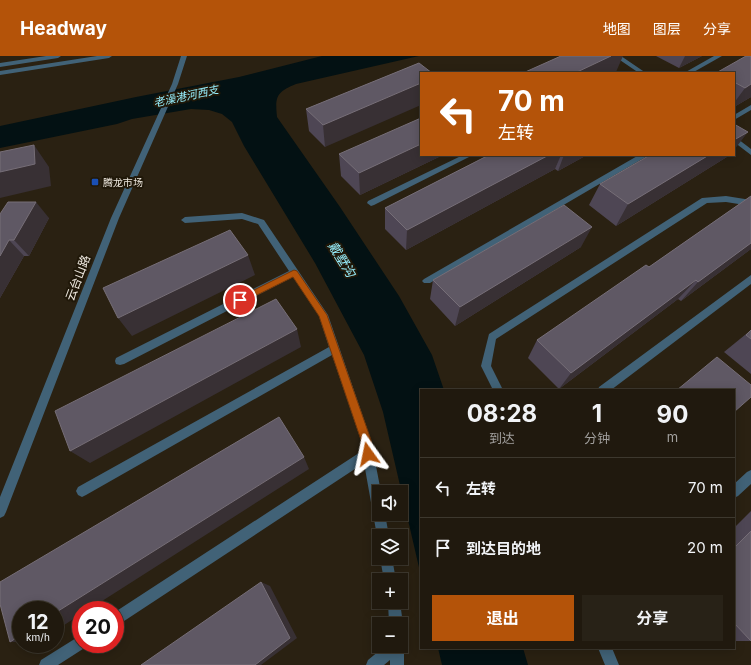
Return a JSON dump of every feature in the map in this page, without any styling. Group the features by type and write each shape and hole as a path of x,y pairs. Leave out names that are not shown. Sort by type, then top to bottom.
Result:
{"street":[{"path":"0,65 58,56"},
{"path":"0,73 109,56"},
{"name":"云台山路","path":"0,512 115,218 176,84 184,56"},
{"path":"617,56 639,72"},
{"path":"689,72 719,56"},
{"path":"735,117 751,107"},
{"path":"735,139 751,153"},
{"path":"371,203 467,156"},
{"path":"427,281 643,156"},
{"path":"498,389 486,366 492,337 705,200 726,199 751,203"},
{"path":"185,220 242,216 261,222 322,315 366,440 381,529"},
{"path":"120,361 294,273"},
{"path":"604,389 751,279"},
{"path":"82,491 334,349"},
{"path":"124,614 368,454"},
{"path":"735,491 751,476"},
{"path":"46,665 72,648"},
{"path":"605,649 612,665"},
{"path":"373,665 388,653"},
{"path":"396,653 397,665"}],"water":[{"path":"322,56 419,56 296,84 284,90 278,96 276,105 277,117 340,207 399,296 432,355 444,389 420,389 420,572 408,520 408,485 400,485 383,412 364,355 315,263 244,146 232,122 222,114 209,110 191,109 132,119 117,124 0,148 0,126 239,77"},
{"path":"438,649 523,649 528,665 442,665"}],"building":[{"path":"561,56 611,56 577,72 525,72"},
{"path":"746,56 751,56 751,84 745,88 735,83 735,72 718,72"},
{"path":"419,63 431,72 420,72 420,83 323,125 306,109"},
{"path":"420,118 420,144 359,173 339,154"},
{"path":"735,125 748,132 735,139"},
{"path":"34,145 35,164 0,172 0,152"},
{"path":"487,156 547,156 407,230 385,208"},
{"path":"648,156 707,156 628,204 600,184"},
{"path":"751,196 751,243 698,282 696,280 571,373 537,340 646,265 649,267"},
{"path":"8,202 36,202 14,240 9,240 0,256 0,214"},
{"path":"564,205 592,227 460,307 433,280"},
{"path":"230,230 248,255 118,318 103,288"},
{"path":"276,299 297,329 70,451 55,411"},
{"path":"751,330 751,339 746,335"},
{"path":"717,357 751,385 751,397 735,411 735,389 678,389"},
{"path":"279,417 304,457 64,607 64,601 12,601 12,641 10,642 0,604 0,582"},
{"path":"751,531 751,641 735,624 735,547"},
{"path":"261,582 290,638 255,665 141,665"}],"place":[{"name":"腾龙市场","path":"95,182"}],"route":[{"path":"240,300 294,273 322,315 366,440 368,454"}],"water label":[{"name":"老澡港河西支","path":"186,96"},
{"name":"戴墅沟","path":"342,259"}]}
